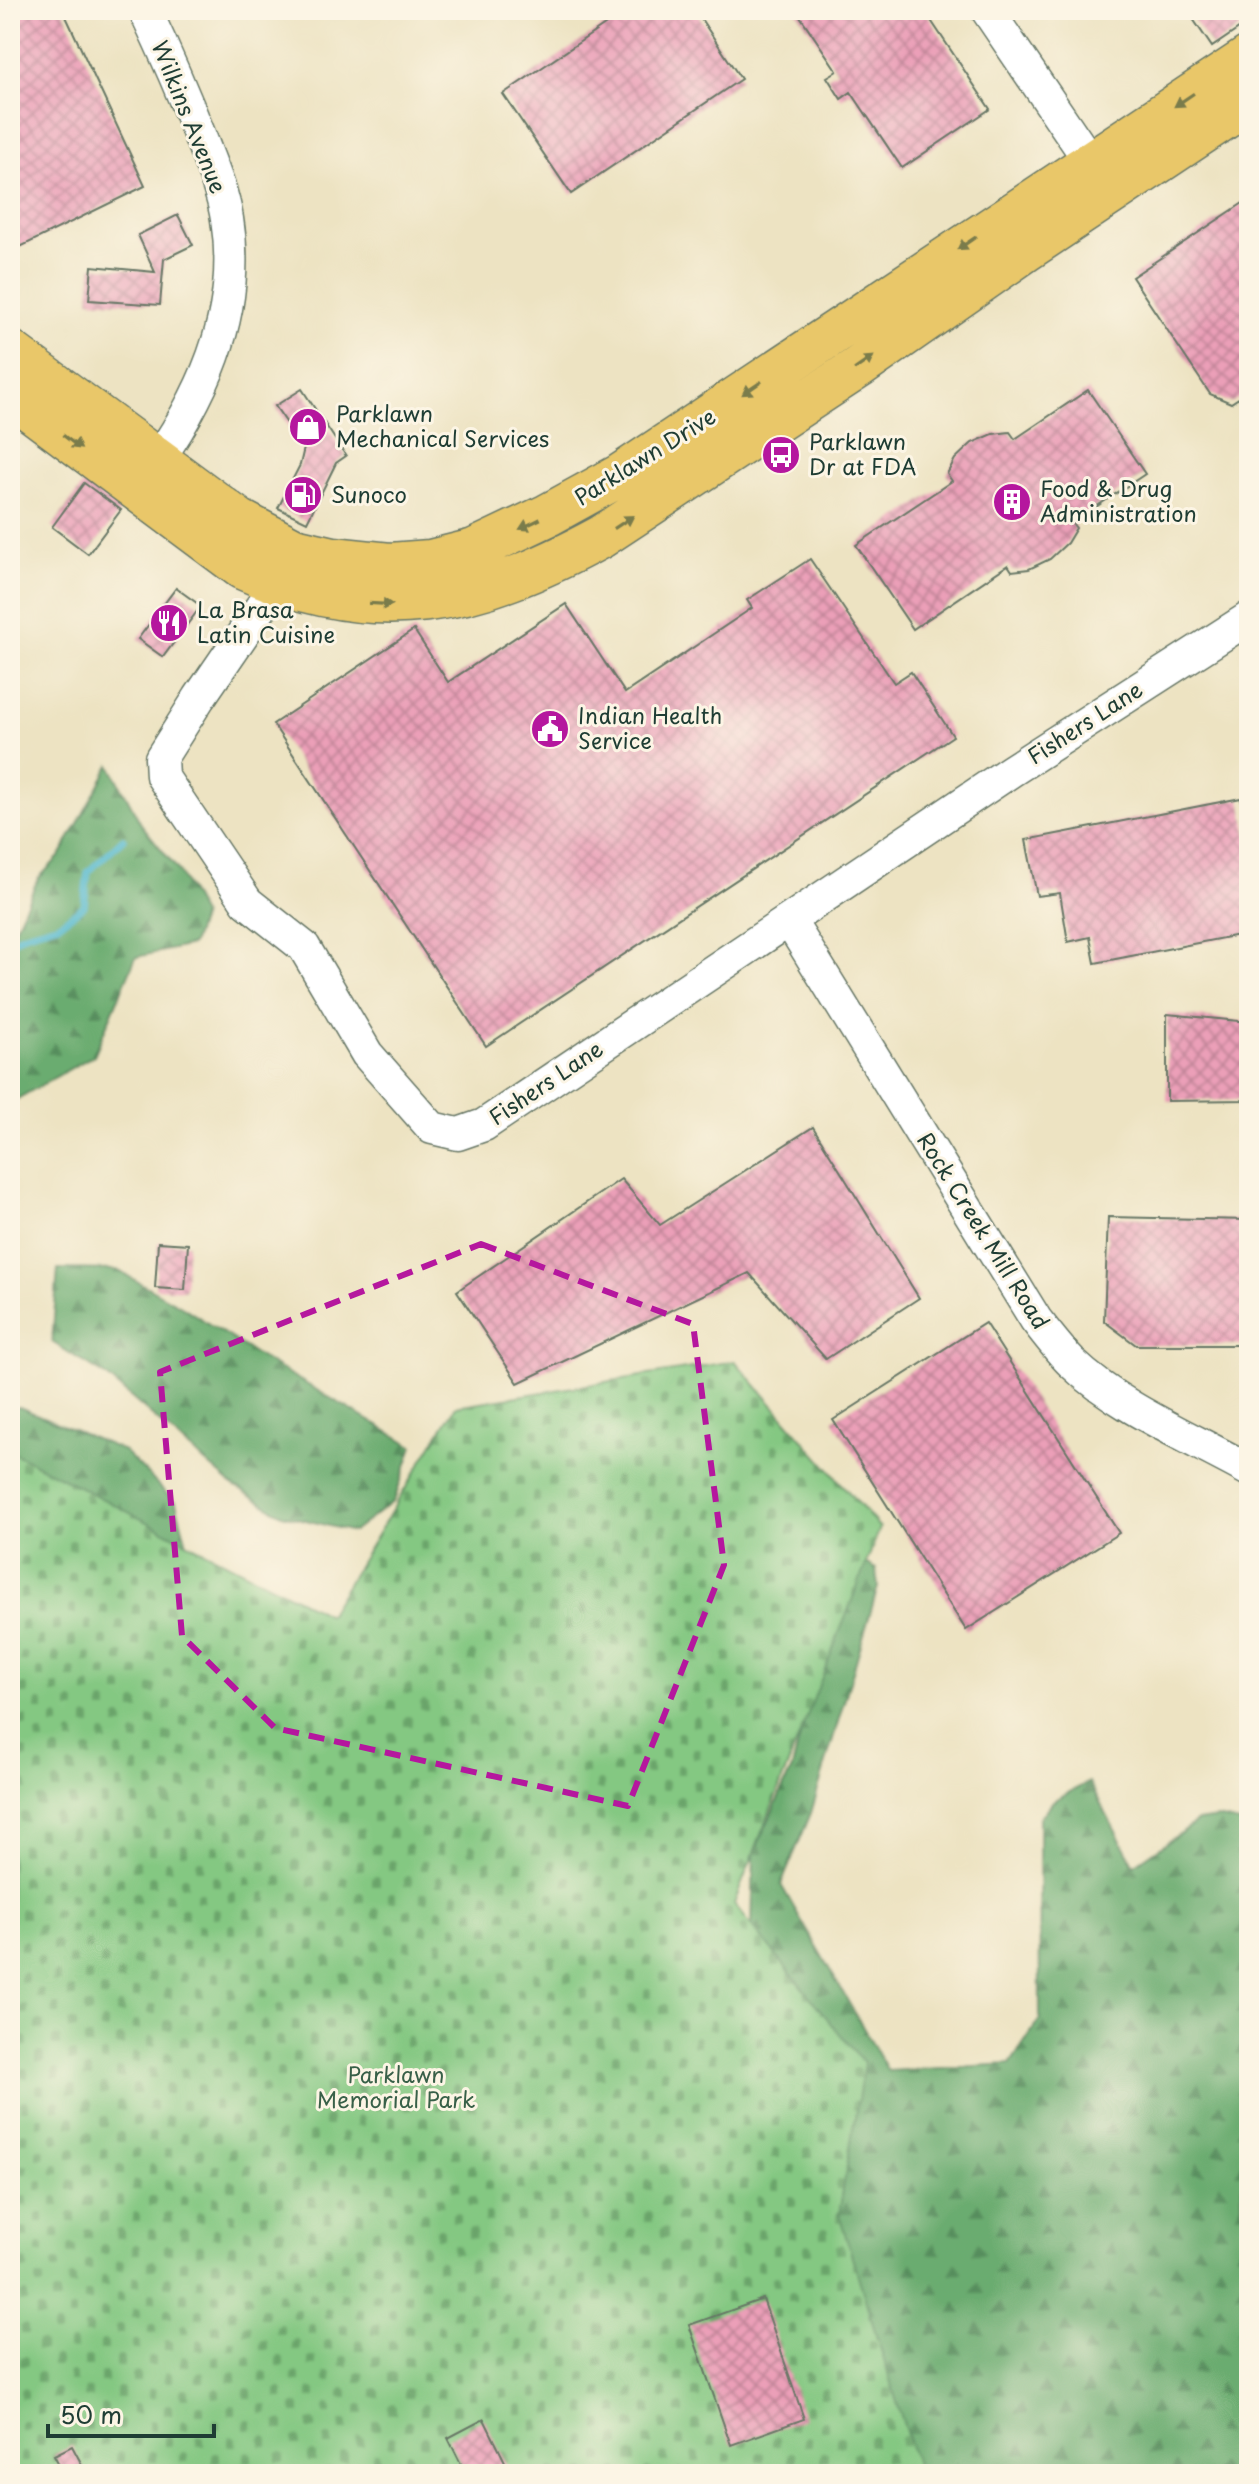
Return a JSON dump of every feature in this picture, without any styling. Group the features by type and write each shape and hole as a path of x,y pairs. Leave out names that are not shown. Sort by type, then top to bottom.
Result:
{"main road":[{"name":"Parklawn Drive","path":"10,351 147,475 219,553 242,568 286,566 330,598 394,604 451,598 511,580 563,558 601,537 859,367 1249,57"},
{"name":"Parklawn Drive","path":"1101,177 1249,102"},
{"name":"Parklawn Drive","path":"10,395 147,475"}],"street":[{"name":"Wilkins Avenue","path":"145,10 177,77 216,178 227,219 229,258 227,309 211,368 192,408 147,475"},
{"path":"987,10 1101,177"},
{"name":"Fishers Lane","path":"286,566 161,758 162,776 247,902 304,947 367,1054 432,1128 458,1134 484,1125 1011,771 1249,618"},
{"name":"Rock Creek Mill Road","path":"789,920 1036,1320 1057,1347 1075,1366 1128,1403 1249,1470"}],"highlighted area":[{"path":"481,1244 693,1324 724,1565 628,1806 275,1728 182,1636 160,1372"}],"green space":[{"path":"110,765 141,824 178,870 202,915 192,945 136,957 94,1055 10,1103 10,939 38,879 60,856"},
{"path":"58,1269 117,1270 413,1446 394,1501 353,1532 282,1514 232,1485 106,1376 52,1342"},
{"name":"Parklawn Memorial Park","path":"735,1361 880,1528 734,1904 864,2063 839,2214 919,2474 10,2474 10,1451 328,1615 456,1406"},
{"path":"19,1407 124,1451 176,1503 187,1543 10,1513 10,1409"},
{"path":"860,1559 876,1569 878,1587 811,1813 781,1885 888,2071 1010,2064 1040,2019 1039,1818 1054,1800 1089,1782 1134,1865 1198,1821 1217,1818 1249,1825 1249,2057 1246,2077 1249,2168 1242,2188 1242,2211 1249,2225 1249,2474 630,2474 785,2004 752,1926 754,1853 792,1768 839,1587"}],"building":[{"path":"10,10 63,10 145,186 10,252"},
{"path":"627,10 695,10 741,79 571,194 503,94"},
{"path":"796,10 924,10 990,109 902,168 851,92 841,99 827,77 837,71"},
{"path":"1187,10 1249,10 1249,22 1212,47"},
{"path":"1249,199 1249,391 1231,403 1210,394 1132,277"},
{"path":"178,215 193,245 164,259 160,305 89,300 92,266 155,272 138,235"},
{"name":"Parklawn Mechanical Services","path":"302,389 346,456 336,463 307,522 278,508 300,465 304,448 275,406"},
{"name":"Food & Drug Administration","path":"1088,390 1145,474 1072,523 1076,528 1067,543 1050,559 1029,569 1012,571 1008,565 913,629 856,545 952,481 947,474 955,459 972,443 993,434 1010,432 1015,439"},
{"path":"84,483 121,510 88,554 52,527"},
{"path":"810,559 894,683 911,672 953,736 486,1046 273,724 414,630 448,682 566,604 625,693 752,608 747,600"},
{"name":"La Brasa Latin Cuisine","path":"176,588 201,606 163,657 138,639"},
{"path":"1241,798 1249,840 1249,933 1095,963 1090,937 1068,942 1060,893 1037,896 1026,840"},
{"path":"1167,1014 1249,1022 1249,1100 1167,1101"},
{"path":"813,1127 919,1298 826,1359 749,1273 518,1383 457,1291 621,1179 660,1225"},
{"path":"1108,1217 1249,1220 1249,1345 1136,1345 1104,1321"},
{"path":"158,1242 188,1244 185,1290 155,1288"},
{"path":"985,1323 1119,1533 966,1630 833,1420"},
{"path":"763,2299 804,2419 731,2445 689,2325"},
{"path":"484,2419 511,2474 466,2474 448,2438"},
{"path":"72,2446 87,2474 64,2474 54,2455"}],"waterway":[{"path":"10,943 24,934 59,924 84,906 88,872 123,839"}],"place":[{"name":"Parklawn Mechanical Services","path":"308,427"},
{"name":"Parklawn Dr at FDA","path":"781,455"},
{"name":"Sunoco","path":"303,495"},
{"name":"Food & Drug Administration","path":"1012,502"},
{"name":"La Brasa Latin Cuisine","path":"169,623"},
{"name":"Indian Health Service","path":"550,729"}]}
